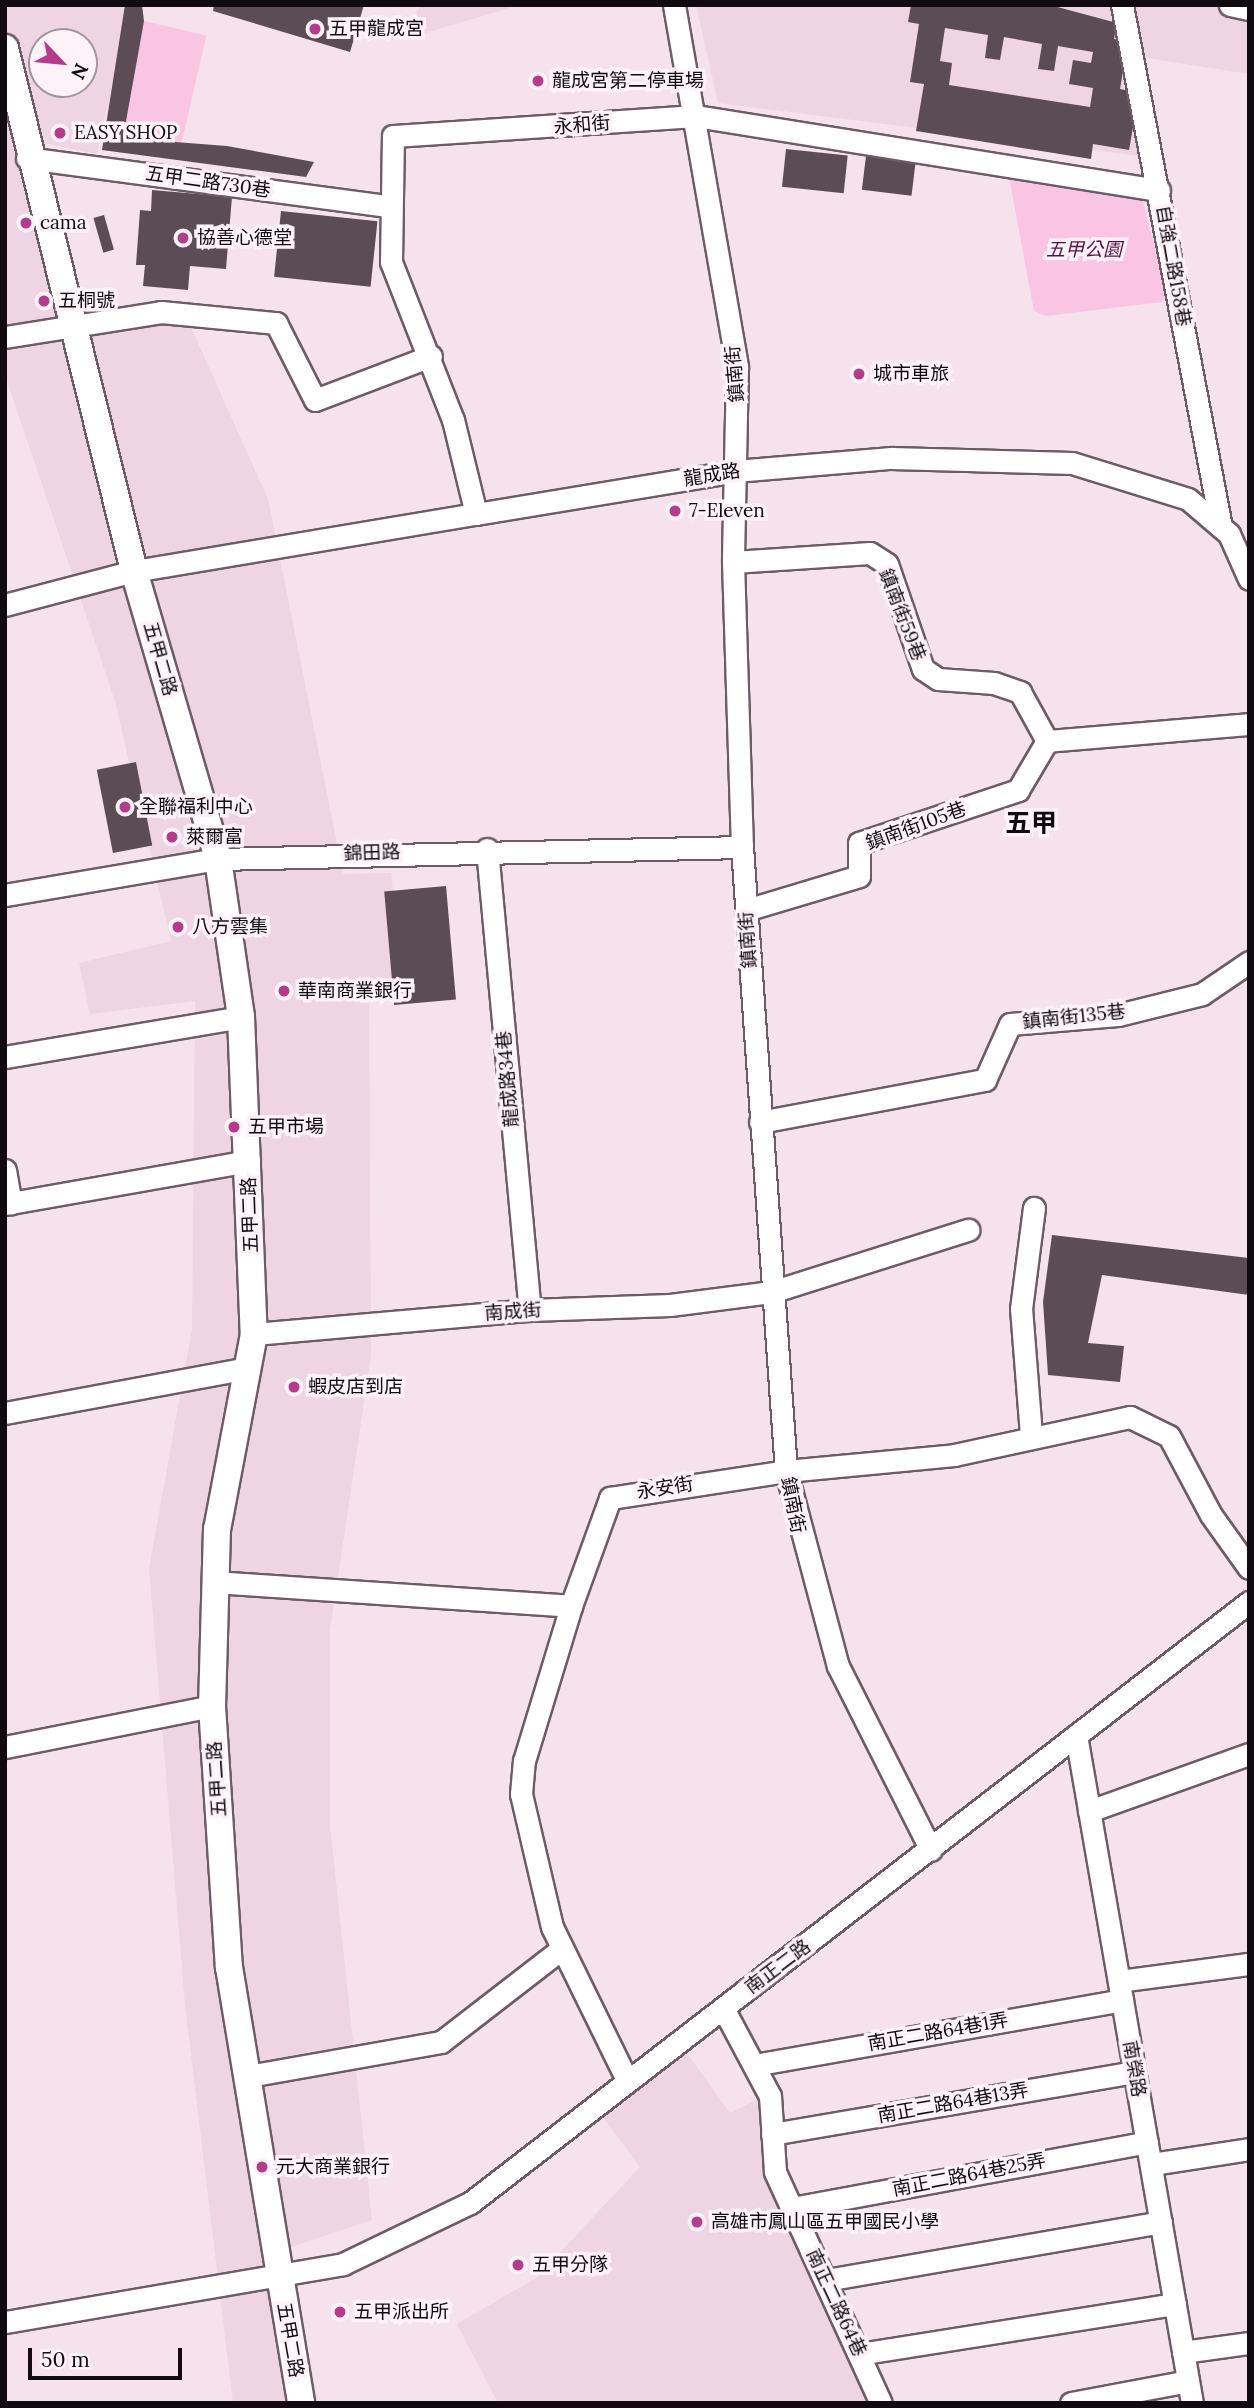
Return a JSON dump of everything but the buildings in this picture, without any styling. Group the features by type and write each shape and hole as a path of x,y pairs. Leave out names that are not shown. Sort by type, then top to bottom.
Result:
{"main road":[{"name":"五甲二路","path":"5,47 27,158 134,571 218,859 241,1017 254,1334 213,1582 212,1706 229,1967 301,2403"}],"street":[{"name":"鎮南街","path":"674,5 696,116 737,367 733,562 742,847 771,1292 786,1471 838,1666 931,1850"},
{"name":"自強二路158巷","path":"1122,5 1221,527"},
{"path":"1230,5 1249,9"},
{"name":"永和街","path":"476,514 431,356 391,262 389,144 400,133 696,116 1159,190"},
{"name":"五甲二路730巷","path":"27,158 389,206"},
{"path":"5,337 161,312 276,323 315,400 431,356"},
{"name":"龍成路","path":"5,604 134,571 735,471 891,458 1072,463 1188,499 1221,527 1249,579"},
{"name":"鎮南街59巷","path":"733,562 870,553 887,564 923,669 938,679 1020,692 1047,741"},
{"path":"1047,741 1249,724"},
{"name":"鎮南街105巷","path":"746,910 859,876 859,844 1018,790 1047,741"},
{"name":"錦田路","path":"5,895 218,859 487,849 742,847"},
{"name":"龍成路34巷","path":"487,849 530,1310"},
{"name":"鎮南街135巷","path":"760,1122 985,1080 1010,1024 1118,1015 1202,994 1249,962"},
{"path":"5,1057 241,1017"},
{"path":"5,1170 8,1203 249,1161"},
{"path":"1031,1435 1021,1309 1034,1208"},
{"name":"南成街","path":"254,1334 530,1310 670,1305 771,1292 968,1230"},
{"path":"5,1413 248,1368"},
{"name":"永安街","path":"625,2078 560,1950 520,1777 571,1606 610,1498 786,1471 954,1455 1101,1418 1153,1423 1169,1436 1211,1516 1249,1567"},
{"path":"213,1582 571,1606"},
{"name":"南正二路","path":"5,2322 279,2279 343,2264 470,2203 625,2078 723,2008 931,1850 1249,1602"},
{"path":"5,1747 212,1706"},
{"name":"南榮路","path":"1076,1735 1190,2392"},
{"path":"1089,1811 1249,1754"},
{"path":"248,2076 440,2042 560,1950"},
{"name":"南正二路64巷1弄","path":"754,2065 1249,1964"},
{"name":"南正二路64巷","path":"723,2008 770,2096 775,2172 881,2403"},
{"name":"南正二路64巷13弄","path":"772,2134 1134,2073"},
{"name":"南正二路64巷25弄","path":"792,2208 1147,2142"},
{"path":"1152,2164 1249,2149"},
{"path":"826,2280 1161,2222"},
{"path":"859,2354 1175,2304"},
{"path":"1183,2352 1249,2343"},
{"path":"1071,2403 1190,2392"}],"shaded area":[{"path":"5,5 124,5 126,25 97,154 33,141 83,332 157,317 189,323 268,499 343,874 391,873 403,978 369,982 371,1356 330,1630 330,1825 372,2220 289,2248 318,2403 233,2403 185,2005 149,1569 192,1329 195,1001 90,1014 79,963 171,941 115,701 5,375"},
{"path":"421,5 519,5 402,40"},
{"path":"696,5 1249,5 1249,74 1140,57 1156,158 718,103"},
{"name":"高雄市鳳山區五甲國民小學","path":"687,2053 730,2113 768,2094 777,2160 888,2403 498,2403 457,2324 536,2278 640,2167 602,2116"}],"green space":[{"path":"144,21 206,35 180,151 117,137"},
{"name":"五甲公園","path":"1009,177 1142,198 1166,292 1162,302 1046,316 1034,311"}],"place":[{"name":"五甲龍成宮","path":"315,29"},
{"name":"龍成宮第二停車場","path":"538,81"},
{"name":"EASY SHOP","path":"60,133"},
{"name":"cama","path":"26,223"},
{"name":"協善心德堂","path":"183,238"},
{"name":"五桐號","path":"44,301"},
{"name":"城市車旅","path":"859,374"},
{"name":"7-Eleven","path":"675,511"},
{"name":"全聯福利中心","path":"125,807"},
{"name":"萊爾富","path":"172,837"},
{"name":"八方雲集","path":"178,927"},
{"name":"華南商業銀行","path":"284,991"},
{"name":"五甲市場","path":"234,1127"},
{"name":"蝦皮店到店","path":"294,1387"},
{"name":"元大商業銀行","path":"262,2167"},
{"name":"高雄市鳳山區五甲國民小學","path":"697,2222"},
{"name":"五甲分隊","path":"518,2265"},
{"name":"五甲派出所","path":"340,2312"}],"district":[{"name":"五甲","path":"1031,823"}]}
